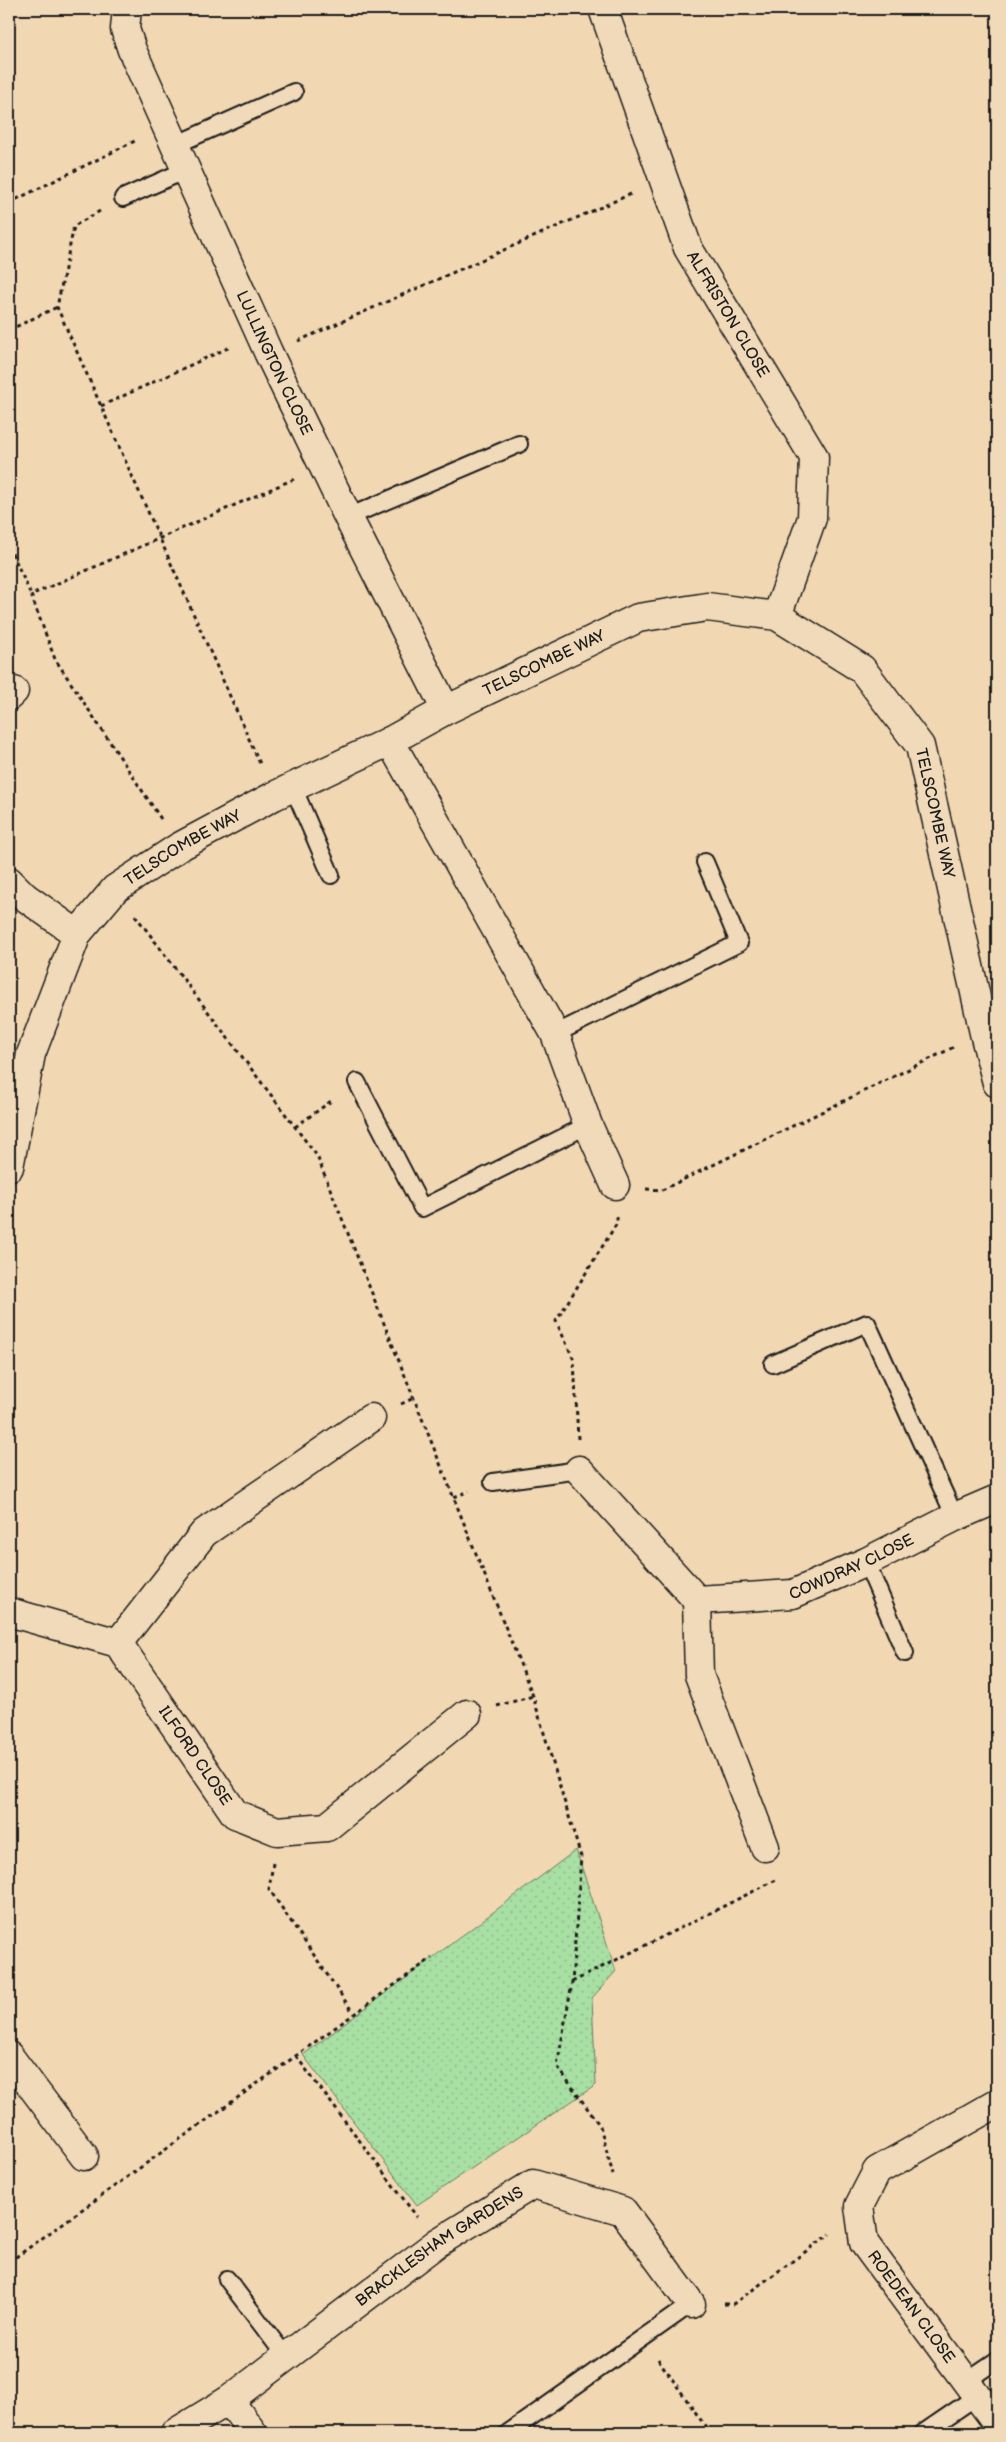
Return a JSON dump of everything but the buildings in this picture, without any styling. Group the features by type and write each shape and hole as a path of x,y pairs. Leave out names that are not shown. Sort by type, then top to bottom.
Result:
{"street":[{"name":"LULLINGTON CLOSE","path":"127,9 125,29 170,135 264,344 348,517 446,710"},
{"name":"ALFRISTON CLOSE","path":"603,9 688,248 814,457 812,518 776,616"},
{"name":"TELSCOMBE WAY","path":"9,1167 31,1054 77,934 115,889 179,847 284,792 390,741 446,710 638,618 708,607 776,616 862,668 920,746 984,1033 997,1083"},
{"path":"390,741 555,1034 588,1125 615,1185"},
{"path":"9,881 25,897 77,934"},
{"path":"9,1612 118,1643 204,1534 371,1418"},
{"path":"579,1470 697,1600 699,1675 766,1847"},
{"name":"COWDRAY CLOSE","path":"697,1600 793,1594 866,1562 955,1517 997,1499"},
{"name":"ILFORD CLOSE","path":"118,1643 235,1814 277,1831 327,1827 467,1714"},
{"path":"9,2056 84,2156"},
{"path":"859,2206 877,2171 997,2103"},
{"name":"BRACKLESHAM GARDENS","path":"175,2433 229,2400 437,2243 533,2184 623,2211"},
{"name":"ROEDEAN CLOSE","path":"859,2206 864,2243 997,2423"},
{"path":"623,2211 691,2304"},
{"path":"229,2400 253,2433"}],"lane":[{"path":"170,135 294,92"},
{"path":"123,198 186,170"},
{"path":"348,517 519,444"},
{"path":"284,792 330,875"},
{"path":"555,1034 739,943 705,862"},
{"path":"357,1082 422,1208 588,1125"},
{"path":"773,1364 867,1323 955,1517"},
{"path":"493,1482 579,1470"},
{"path":"866,1562 905,1653"},
{"path":"227,2279 286,2357"},
{"path":"508,2433 691,2304"},
{"path":"923,2433 972,2389 997,2360"}],"path":[{"path":"9,203 170,135"},
{"path":"101,406 264,344 664,179"},
{"path":"123,198 74,226 57,308 160,538 284,792"},
{"path":"9,330 57,308"},
{"path":"31,595 324,466"},
{"path":"9,546 31,595 55,659 179,847"},
{"path":"115,889 317,1156 532,1696 581,1857 572,1983 557,2066 600,2126 623,2211"},
{"path":"579,1470 574,1360 556,1321 617,1223 615,1185 662,1190 984,1033"},
{"path":"296,1127 357,1082"},
{"path":"277,1831 269,1890 354,2014"},
{"path":"572,1983 776,1880 766,1847"},
{"path":"9,2262 432,1958"},
{"path":"296,2056 437,2243"},
{"path":"691,2304 733,2304 834,2231 859,2206"},
{"path":"643,2338 710,2433"}],"green space":[{"path":"576,1850 616,1971 592,1998 596,2085 417,2205 303,2055"}]}
